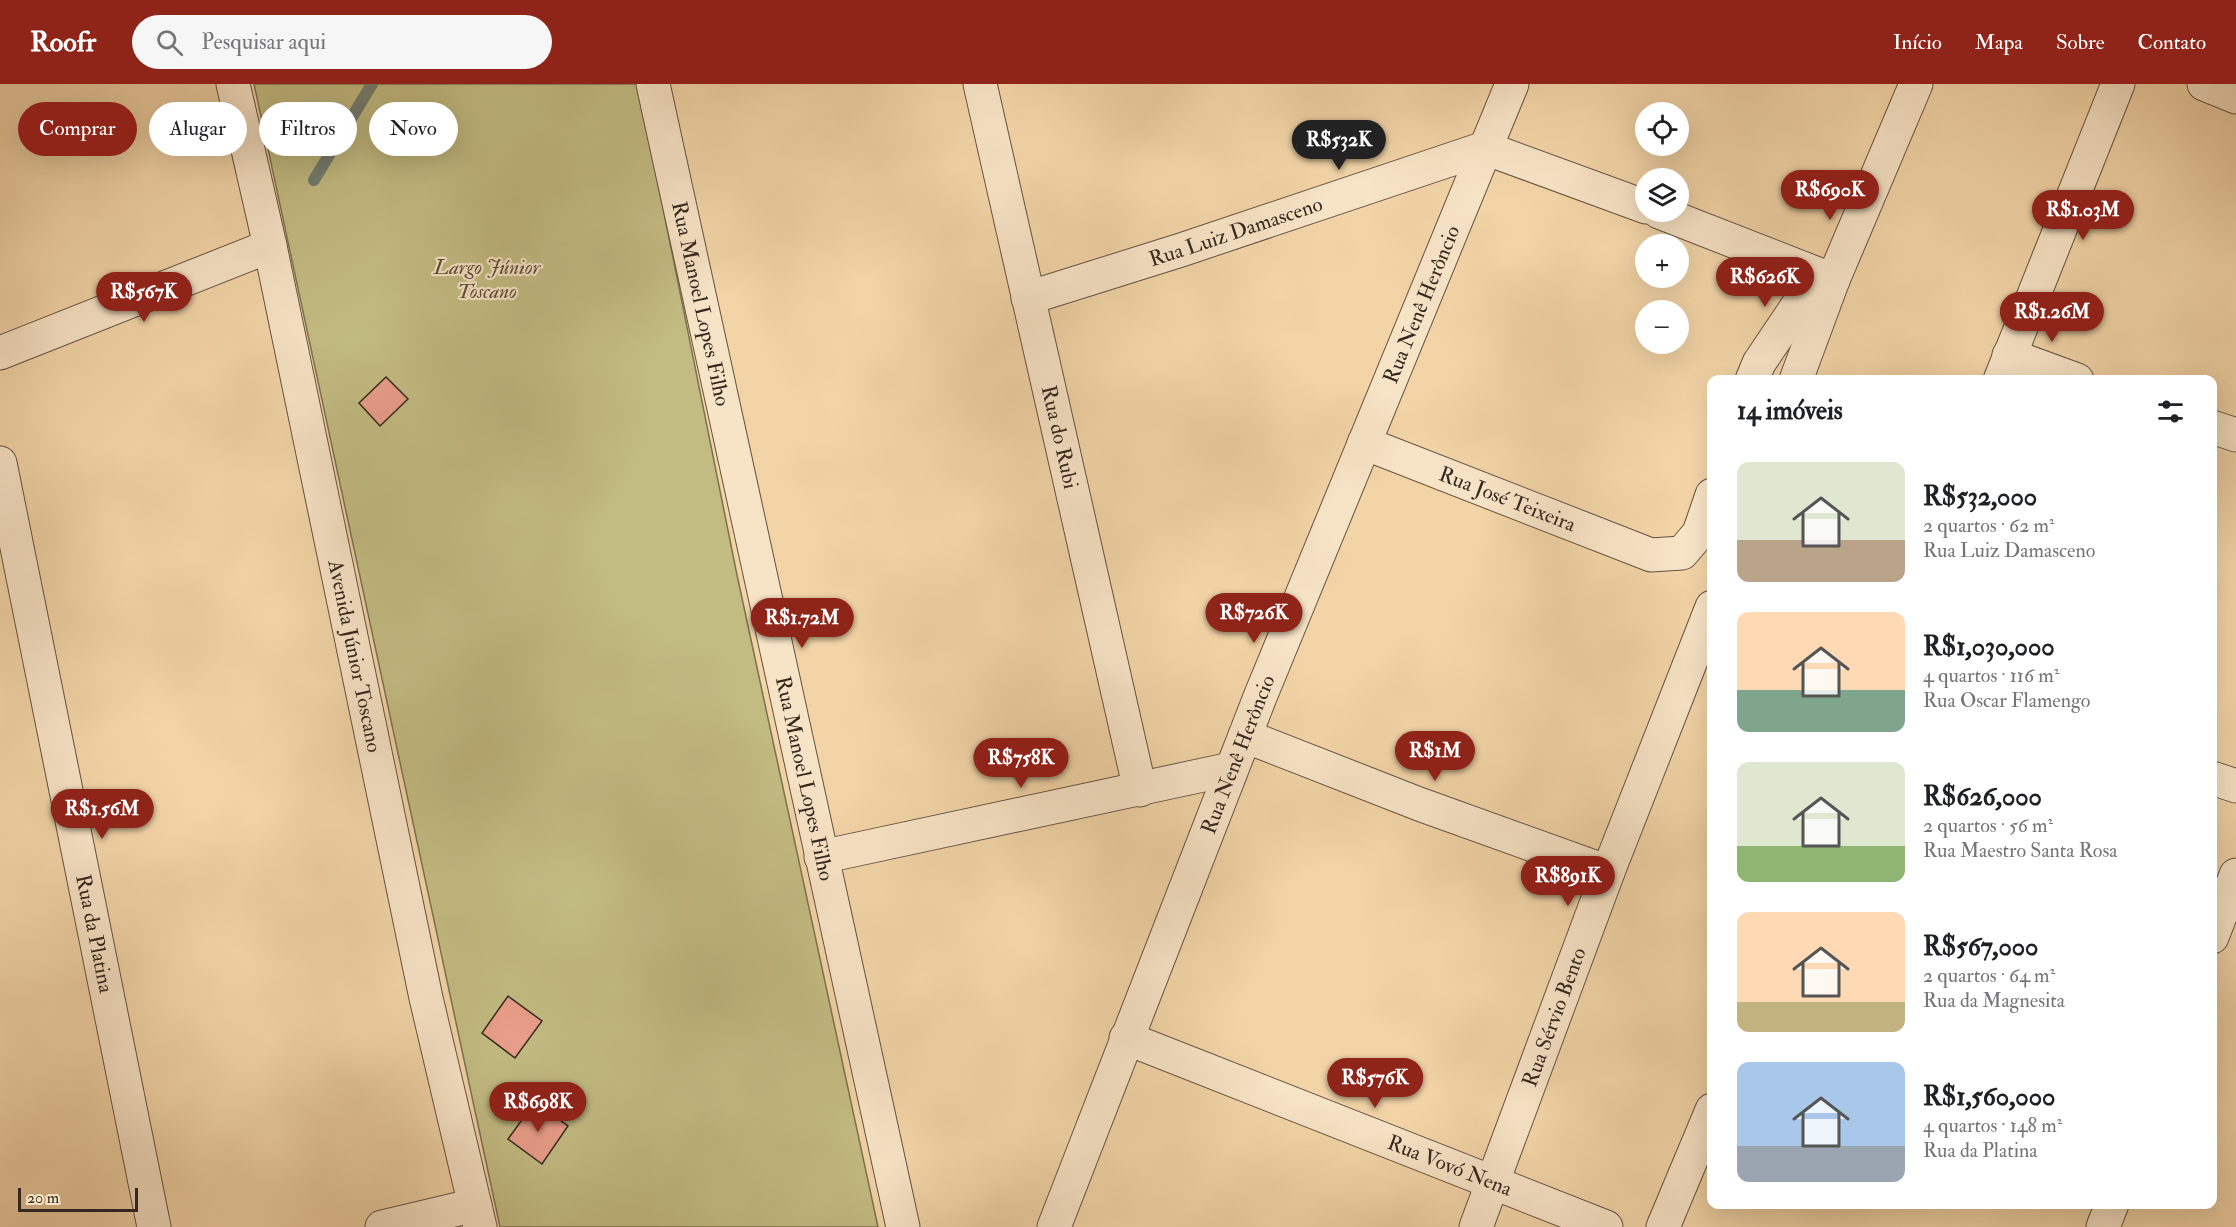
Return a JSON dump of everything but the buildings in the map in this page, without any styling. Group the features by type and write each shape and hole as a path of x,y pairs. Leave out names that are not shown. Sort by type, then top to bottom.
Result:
{"street":[{"name":"Avenida Júnior Toscano","path":"233,84 270,246 426,998 477,1216"},
{"name":"Rua Manoel Lopes Filho","path":"653,84 903,1227"},
{"name":"Rua do Rubi","path":"980,84 1140,790"},
{"name":"Rua Nenê Herôncio","path":"1054,1227 1231,769 1512,84"},
{"path":"1798,375 1833,280 1916,84"},
{"path":"2050,375 2004,367 2118,84"},
{"path":"2204,84 2236,97"},
{"path":"1485,148 1635,203"},
{"name":"Rua Luiz Damasceno","path":"1028,298 1485,148"},
{"path":"1685,222 1833,280"},
{"path":"0,353 270,246"},
{"path":"1754,375 1758,363 1798,305 1833,280"},
{"path":"2217,429 2236,435"},
{"name":"Rua José Teixeira","path":"1364,443 1651,555 1682,553 1699,533 1707,510"},
{"name":"Rua da Platina","path":"0,463 154,1227"},
{"name":"Rua Sérvio Bento","path":"1476,1227 1608,872 1707,620"},
{"path":"1245,736 1419,804 1608,872"},
{"path":"821,857 1231,769"},
{"path":"2217,780 2236,786"},
{"path":"2217,924 2236,875"},
{"name":"Rua Vovó Nena","path":"1126,1038 1606,1227"},
{"path":"1663,1227 1707,1122"},
{"path":"2103,1227 2110,1209"},
{"path":"382,1227 477,1216"}],"green space":[{"name":"Largo Júnior Toscano","path":"254,84 638,84 737,575 878,1227 500,1227 269,156 357,156 357,102 259,102 259,107"}],"waterway":[{"path":"314,180 372,84"}]}
